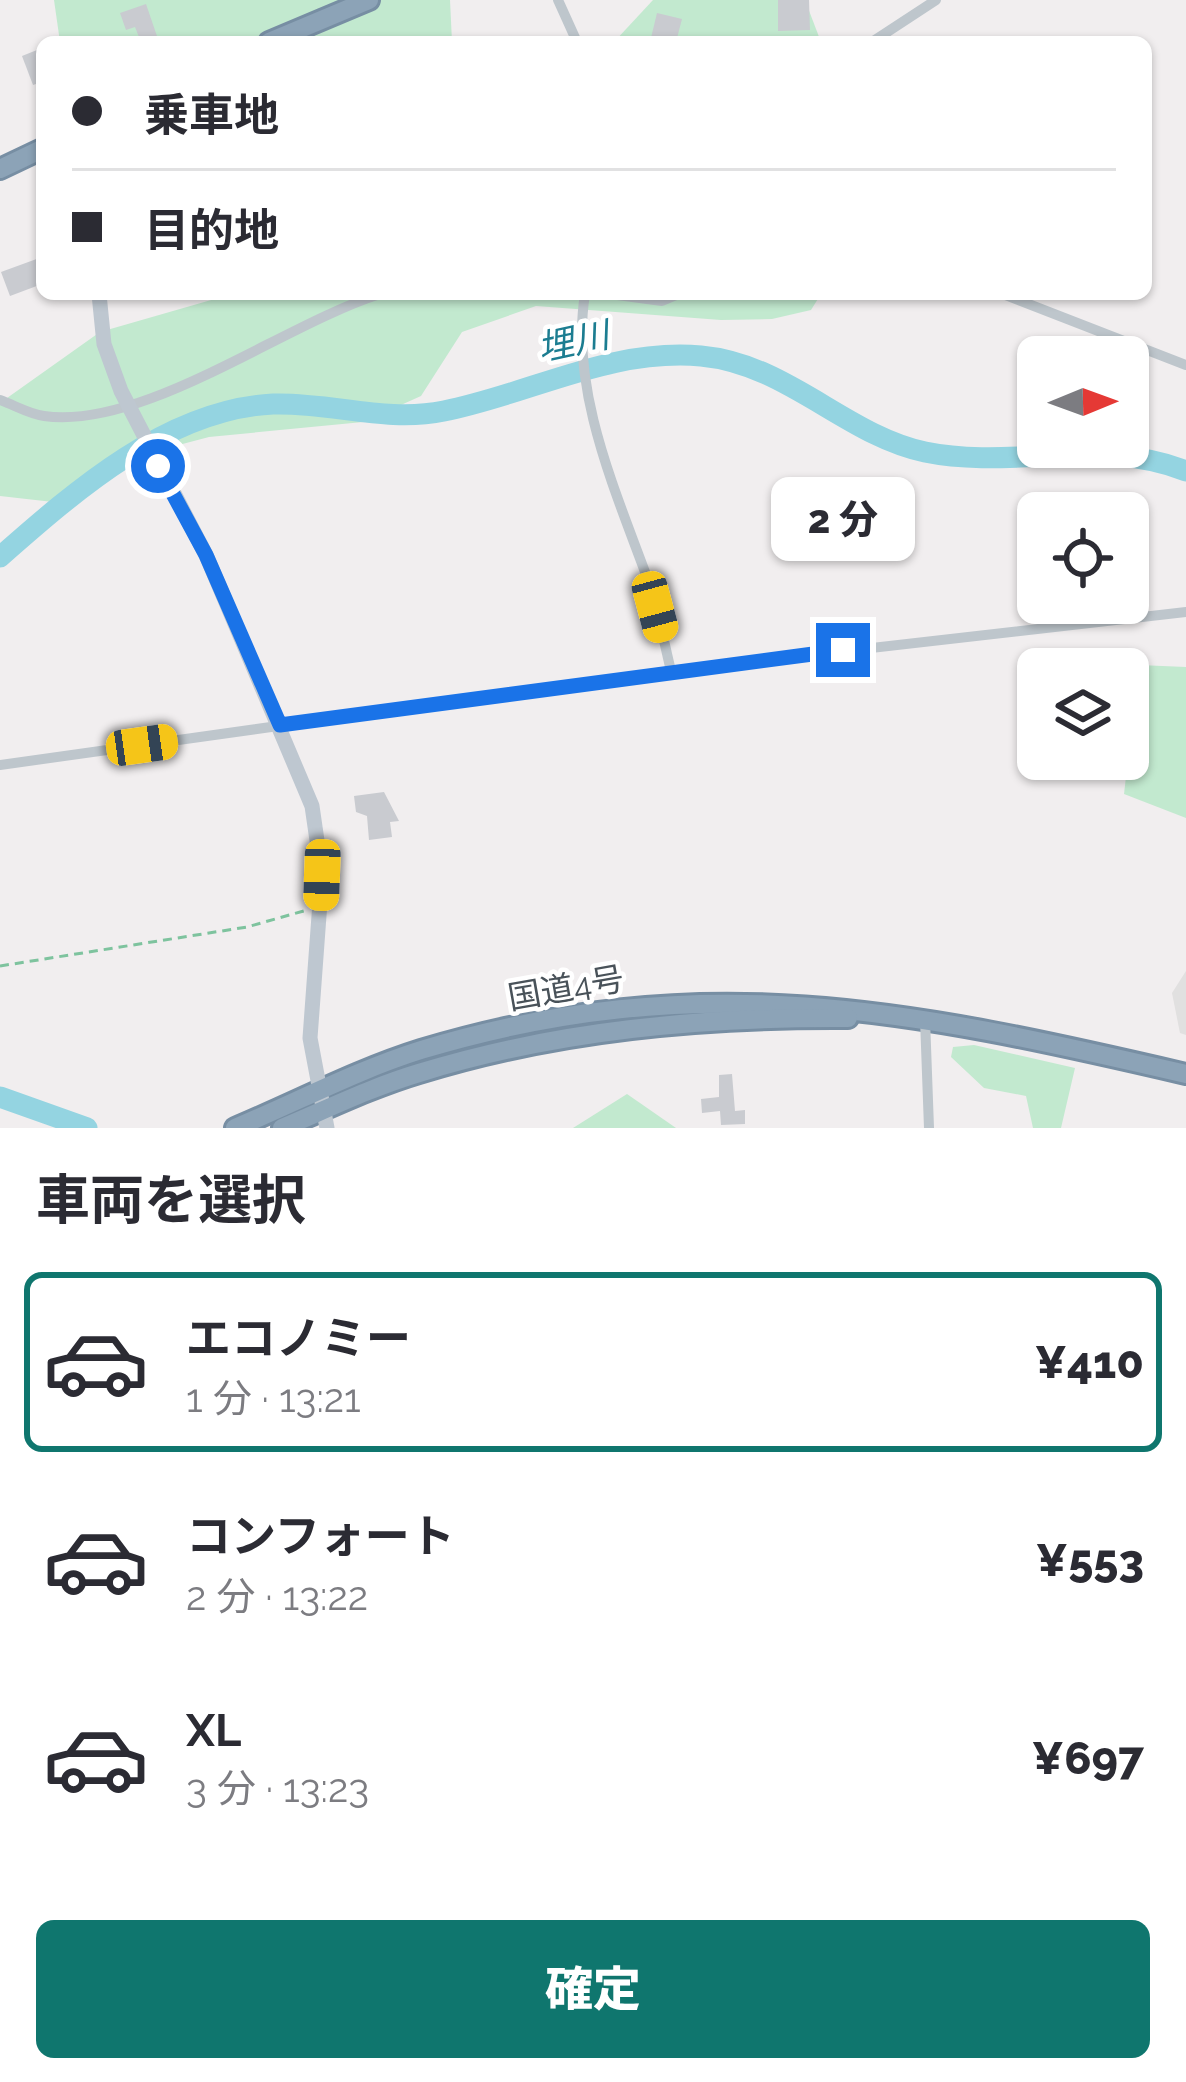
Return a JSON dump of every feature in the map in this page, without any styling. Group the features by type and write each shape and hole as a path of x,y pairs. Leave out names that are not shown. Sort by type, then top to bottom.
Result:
{"highway":[{"path":"283,36 370,0"},
{"path":"0,169 36,151"},
{"name":"国道4号","path":"282,1128 419,1073 616,1030 735,1021 925,1019 994,1029 1186,1074"},
{"name":"国道4号","path":"236,1128 322,1110"}],"street":[{"path":"558,0 574,36"},
{"path":"881,36 936,0"},
{"path":"100,300 104,344 129,406 206,555 312,806 319,842 320,907 310,1038 322,1110"},
{"path":"0,400 43,416 88,415 129,406 360,300"},
{"path":"584,300 578,335 590,408 646,574 671,671"},
{"path":"1018,300 1186,365"},
{"path":"0,765 671,671 1186,612"},
{"path":"925,1019 929,1128"}],"path":[{"path":"0,966 247,927 320,907"}],"shaded area":[{"path":"1186,971 1186,1035 1180,1033 1172,993"}],"green space":[{"path":"54,0 450,0 452,36 59,36"},
{"path":"653,0 797,0 808,8 819,36 620,36"},
{"path":"211,300 817,300 811,310 772,319 721,320 536,306 462,332 421,396 363,422 209,437 103,465 53,502 0,496 0,403 100,332"},
{"path":"1149,665 1186,667 1186,818 1124,794 1126,780 1149,780"},
{"path":"974,1045 1075,1068 1061,1128 1033,1128 1026,1096 984,1088 951,1057 953,1047"},
{"path":"627,1094 676,1128 573,1128"}],"building":[{"path":"778,0 809,0 810,30 778,31"},
{"path":"146,4 157,36 139,36 135,27 126,30 120,13"},
{"path":"657,13 682,19 678,36 651,36"},
{"path":"36,50 36,84 33,85 22,56"},
{"path":"36,259 36,286 10,296 1,272"},
{"path":"384,792 399,821 390,822 392,837 369,840 367,816 356,812 354,796"},
{"path":"732,1074 735,1111 745,1110 745,1124 721,1125 720,1111 702,1113 701,1099 719,1097 719,1075"}],"waterway":[{"name":"埋川","path":"0,557 125,458 160,437 234,409 295,404 422,414 602,365 667,355 701,356 761,372 868,431 925,452 991,458 1122,456 1186,471"},
{"path":"0,1097 87,1128"}],"route":[{"path":"158,466 206,555 280,725 843,650"}]}
